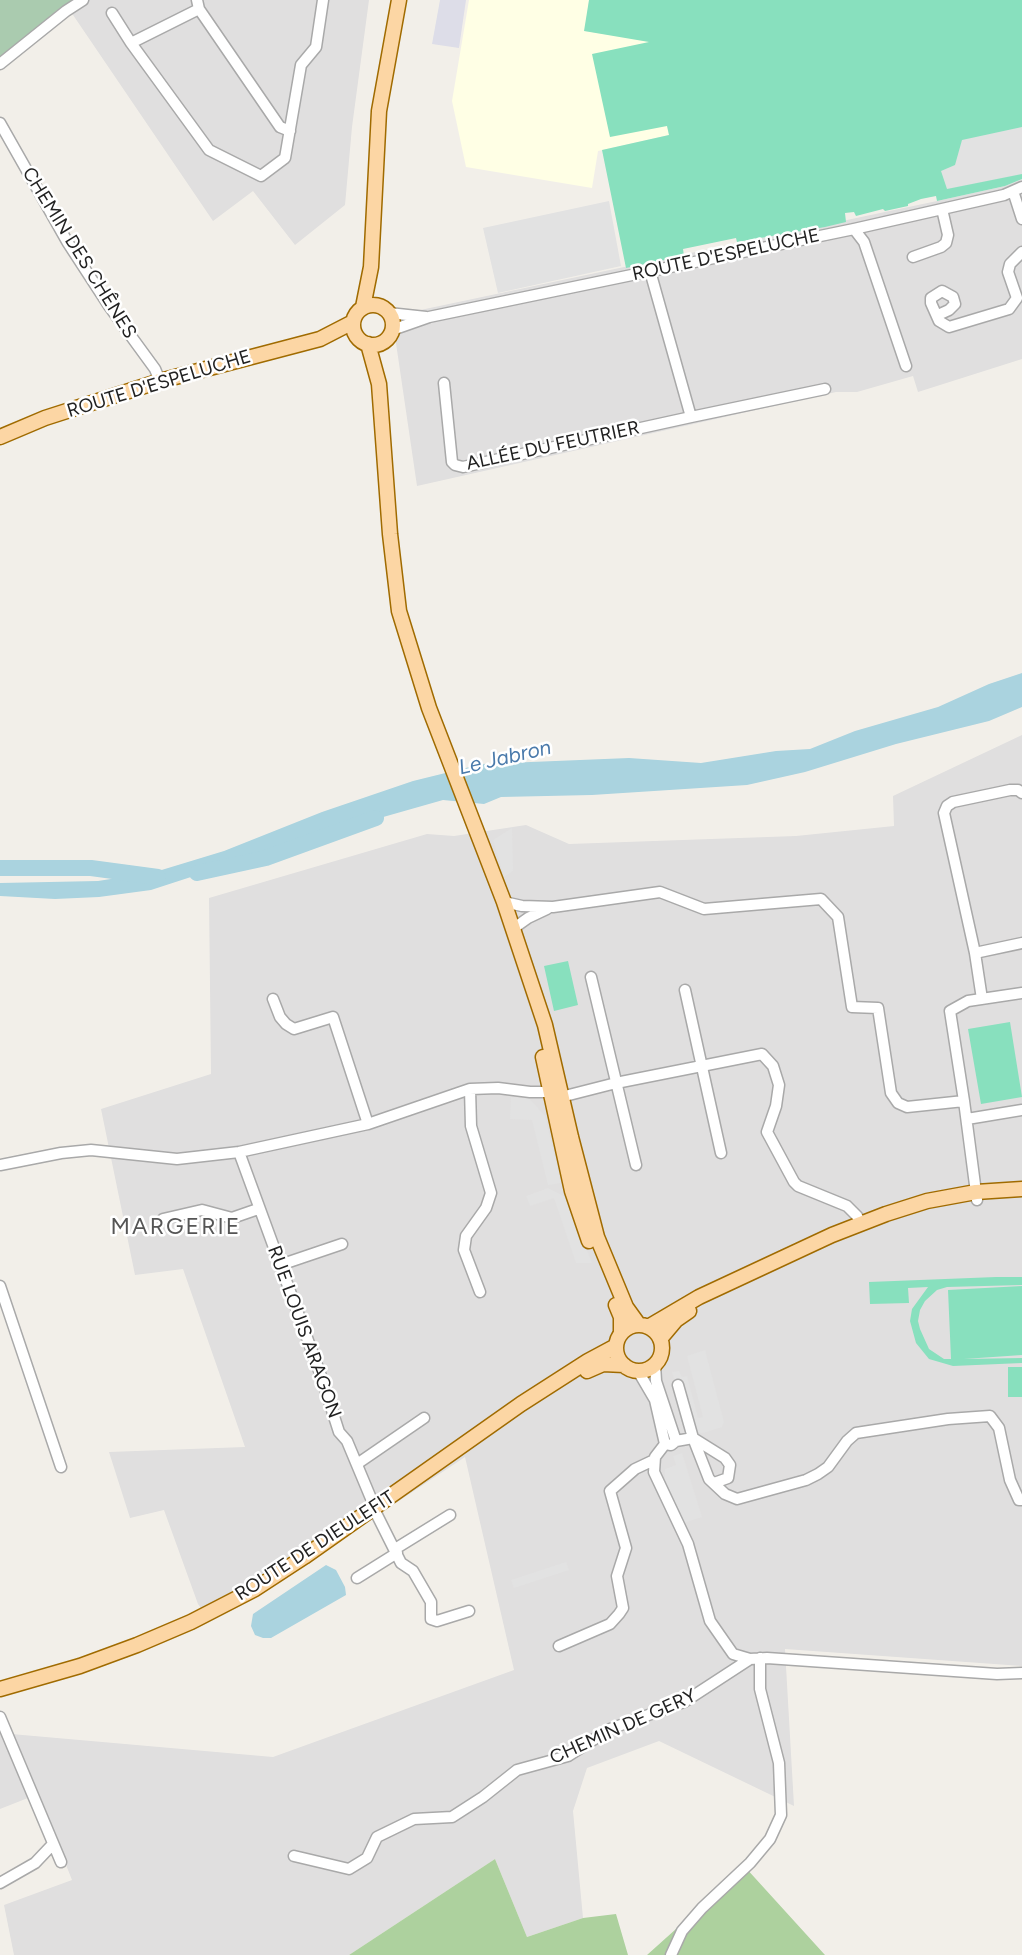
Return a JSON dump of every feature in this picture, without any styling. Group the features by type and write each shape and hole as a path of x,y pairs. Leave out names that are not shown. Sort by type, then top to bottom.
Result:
{"main road":[{"path":"363,307 371,267 379,111 398,0"},
{"path":"371,267 385,310 392,319 379,384 390,534 399,611 429,708 494,872 545,1025 555,1094 572,1191 621,1317 618,1357 624,1365 638,1371 655,1364 662,1352 660,1339 629,1313 597,1237 571,1137 555,1094"},
{"path":"379,384 353,322 363,307 376,305 385,310"},
{"name":"ROUTE D'ESPELUCHE","path":"0,437 45,418 160,381 320,339 353,322"},
{"path":"362,340 374,344 388,335"},
{"name":"ROUTE D'ESPELUCHE","path":"320,339 362,340"},
{"path":"619,1340 629,1327 643,1326 699,1297 861,1224 905,1209 1022,1190"},
{"path":"660,1339 682,1315 861,1224"},
{"name":"ROUTE DE DIEULEFIT","path":"0,1689 137,1646 191,1622 275,1577 521,1404 619,1340"},
{"name":"ROUTE DE DIEULEFIT","path":"429,1469 590,1369 603,1364 624,1365"}],"street":[{"path":"0,64 83,0"},
{"path":"112,13 209,150 261,176 285,158 301,65 316,47 323,0"},
{"path":"131,43 198,5 280,127 290,131"},
{"name":"CHEMIN DES CHÊNES","path":"0,123 68,243 155,369 160,381"},
{"path":"1018,189 1022,219"},
{"name":"ROUTE D'ESPELUCHE","path":"388,335 429,317 853,229 1018,189"},
{"path":"912,257 946,243 948,235 942,209"},
{"path":"853,229 864,242 906,366"},
{"path":"938,314 939,321 949,327 1009,309 1017,298 1008,272 1010,264 1022,253"},
{"path":"650,271 691,417"},
{"name":"ROUTE D'ESPELUCHE","path":"385,310 429,317"},
{"name":"ALLÉE DU FEUTRIER","path":"444,383 452,462 463,467 825,390"},
{"path":"982,999 975,953 944,813 947,806 953,802 1010,790 1022,793"},
{"path":"504,902 522,906 553,907 660,892 704,909 821,899 838,916 852,1007 878,1008 891,1093 898,1103 907,1107 964,1101"},
{"path":"514,928 528,918 553,907"},
{"path":"975,953 1022,943"},
{"path":"591,977 636,1166"},
{"path":"685,990 721,1153"},
{"path":"976,1196 950,1011 958,1005 982,999 1022,993"},
{"path":"273,999 280,1017 294,1029 333,1017 368,1124"},
{"path":"0,1165 91,1150 177,1159 239,1152 368,1124 470,1089 498,1087 555,1094 762,1054 768,1058 779,1085 776,1106 767,1132 776,1151 798,1186 847,1206 861,1224"},
{"path":"470,1089 471,1126 491,1193 486,1208 466,1236 464,1250 480,1292"},
{"path":"967,1119 1022,1110"},
{"name":"RUE LOUIS ARAGON","path":"239,1152 339,1432 347,1441 374,1509 401,1563 413,1571 431,1602 431,1619 437,1621 470,1611"},
{"path":"163,1219 202,1210 232,1218 258,1209"},
{"path":"281,1265 342,1244"},
{"path":"0,1286 61,1467"},
{"path":"655,1364 656,1381 671,1442"},
{"path":"638,1371 655,1400 671,1442"},
{"path":"678,1385 707,1475 730,1497 744,1498 818,1474 828,1467 856,1433 948,1419 990,1416 999,1428 1010,1480 1019,1500 1022,1500"},
{"path":"357,1464 424,1418"},
{"path":"559,1646 610,1624 623,1608 617,1576 626,1548 610,1491 635,1469 653,1460 671,1442 693,1438 725,1458 730,1465 728,1478 714,1483"},
{"path":"653,1460 654,1472 688,1544 710,1621 733,1654 755,1658 997,1674 1022,1673"},
{"path":"357,1578 450,1515"},
{"path":"671,1955 682,1931 702,1908 750,1863 770,1839 781,1815 779,1763 755,1658"},
{"name":"CHEMIN DE GERY","path":"294,1856 349,1869 367,1858 377,1837 414,1819 452,1817 517,1770 568,1756 610,1729 684,1702 755,1658"},
{"path":"0,1717 61,1862"},
{"path":"0,1883 35,1863 53,1844"}],"shaded area":[{"path":"0,0 75,0 60,8 0,58"},
{"path":"75,0 369,0 352,127 345,205 295,245 253,191 213,221 71,12"},
{"path":"440,0 466,0 459,48 432,44"},
{"path":"469,0 589,0 585,31 650,41 669,135 598,151 592,188 466,167 452,101"},
{"path":"1022,127 1022,174 947,189 941,171 955,165 962,140"},
{"path":"1022,179 1022,359 918,392 913,376 857,392 836,392 417,486 392,316 937,201 1005,186"},
{"path":"609,201 621,266 498,293 483,228"},
{"path":"1022,735 1022,1666 785,1649 794,1806 659,1741 587,1768 573,1811 583,1918 527,1937 495,1859 349,1955 14,1955 4,1905 72,1880 38,1794 0,1809 0,1733 273,1757 514,1670 465,1457 289,1574 208,1618 198,1604 164,1510 130,1518 109,1452 245,1447 183,1269 135,1275 101,1109 211,1074 209,898 427,834 454,836 526,825 569,844 796,836 894,826 893,796"},
{"path":"512,828 513,871 504,877 493,840"},
{"path":"511,1097 530,1099 545,1116 561,1183 548,1185 532,1120 510,1119"},
{"path":"548,1188 566,1197 592,1263 576,1263 554,1198 530,1206 526,1196"},
{"path":"705,1350 724,1422 722,1427 703,1433 686,1431 671,1383 675,1382 672,1372 679,1371 682,1377 687,1376 698,1418 703,1417 687,1356"},
{"path":"682,1453 702,1517 683,1523 665,1480 665,1469 676,1465 673,1456"},
{"path":"566,1562 569,1570 514,1588 511,1580"}],"green space":[{"path":"589,0 1022,0 1022,179 1005,186 937,201 936,196 921,199 908,206 885,211 883,209 856,216 854,212 845,213 846,222 825,227 737,242 736,238 683,249 684,256 626,268 602,150 669,135 667,126 610,137 592,54 649,42 584,31"},
{"path":"568,961 578,1005 554,1011 544,966"},
{"path":"1010,1022 1022,1097 981,1104 968,1029"},
{"path":"1022,1277 1022,1285 947,1287 937,1290 920,1310 920,1329 929,1349 944,1359 951,1359 948,1290 1022,1286 1022,1355 964,1359 1022,1358 1022,1363 953,1366 929,1359 916,1343 910,1321 912,1309 928,1287 908,1288 909,1303 870,1304 869,1282"},
{"path":"1008,1367 1022,1367 1022,1397 1008,1397"},
{"path":"495,1859 527,1937 583,1918 616,1914 628,1955 349,1955"},
{"path":"745,1867 825,1955 647,1955"}],"water":[{"path":"1022,673 1022,707 989,721 896,744 805,772 747,785 592,795 501,797 484,804 443,800 320,835 151,890 99,897 55,899 0,896 0,883 98,881 155,872 224,851 322,812 413,781 482,764 629,758 701,763 776,751 810,749 855,731 938,707 989,684"},
{"path":"326,1565 336,1570 346,1595 271,1638 255,1635 251,1626 253,1614"}],"waterway":[{"name":"Le Jabron","path":"197,873 266,858 376,818"},
{"name":"Le Jabron","path":"0,868 91,868 158,877"}],"district":[{"name":"MARGERIE","path":"176,1227"}]}
